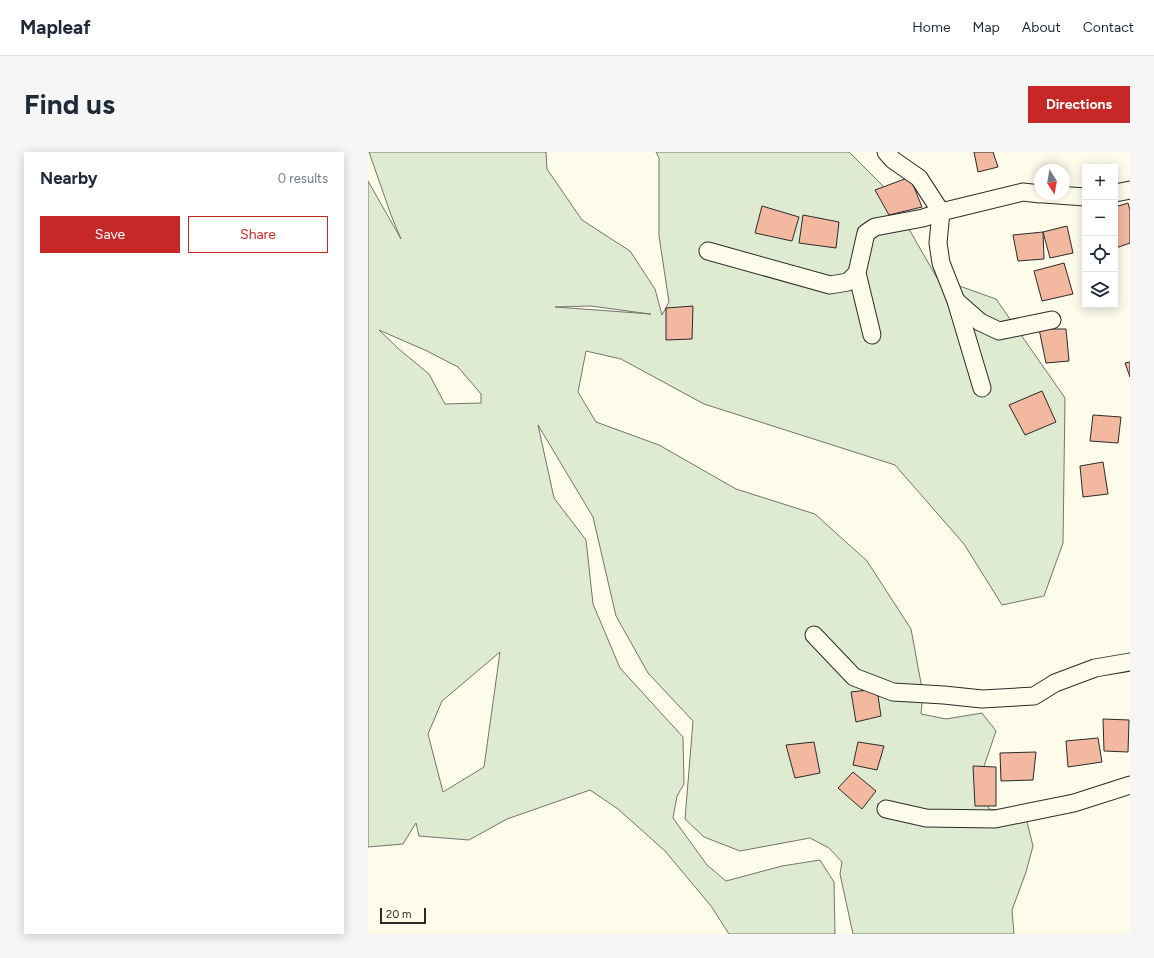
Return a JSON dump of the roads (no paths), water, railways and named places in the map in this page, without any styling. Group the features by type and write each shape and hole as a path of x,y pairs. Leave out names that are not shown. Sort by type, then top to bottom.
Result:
{"street":[{"path":"886,152 893,160 919,178 941,212 938,243 941,263 956,301 982,388"},
{"path":"1118,192 1130,190"},
{"path":"872,335 857,273 866,233 875,227 923,218 941,212 1023,192 1034,193"},
{"path":"1070,196 1082,197"},
{"path":"708,251 830,285 848,282 857,273"},
{"path":"956,301 980,322 999,331 1052,320"},
{"path":"814,635 854,677 893,692 937,694 982,699 1034,696 1055,683 1095,668 1130,662"},
{"path":"886,809 926,818 995,819 1074,803 1130,785"}]}
